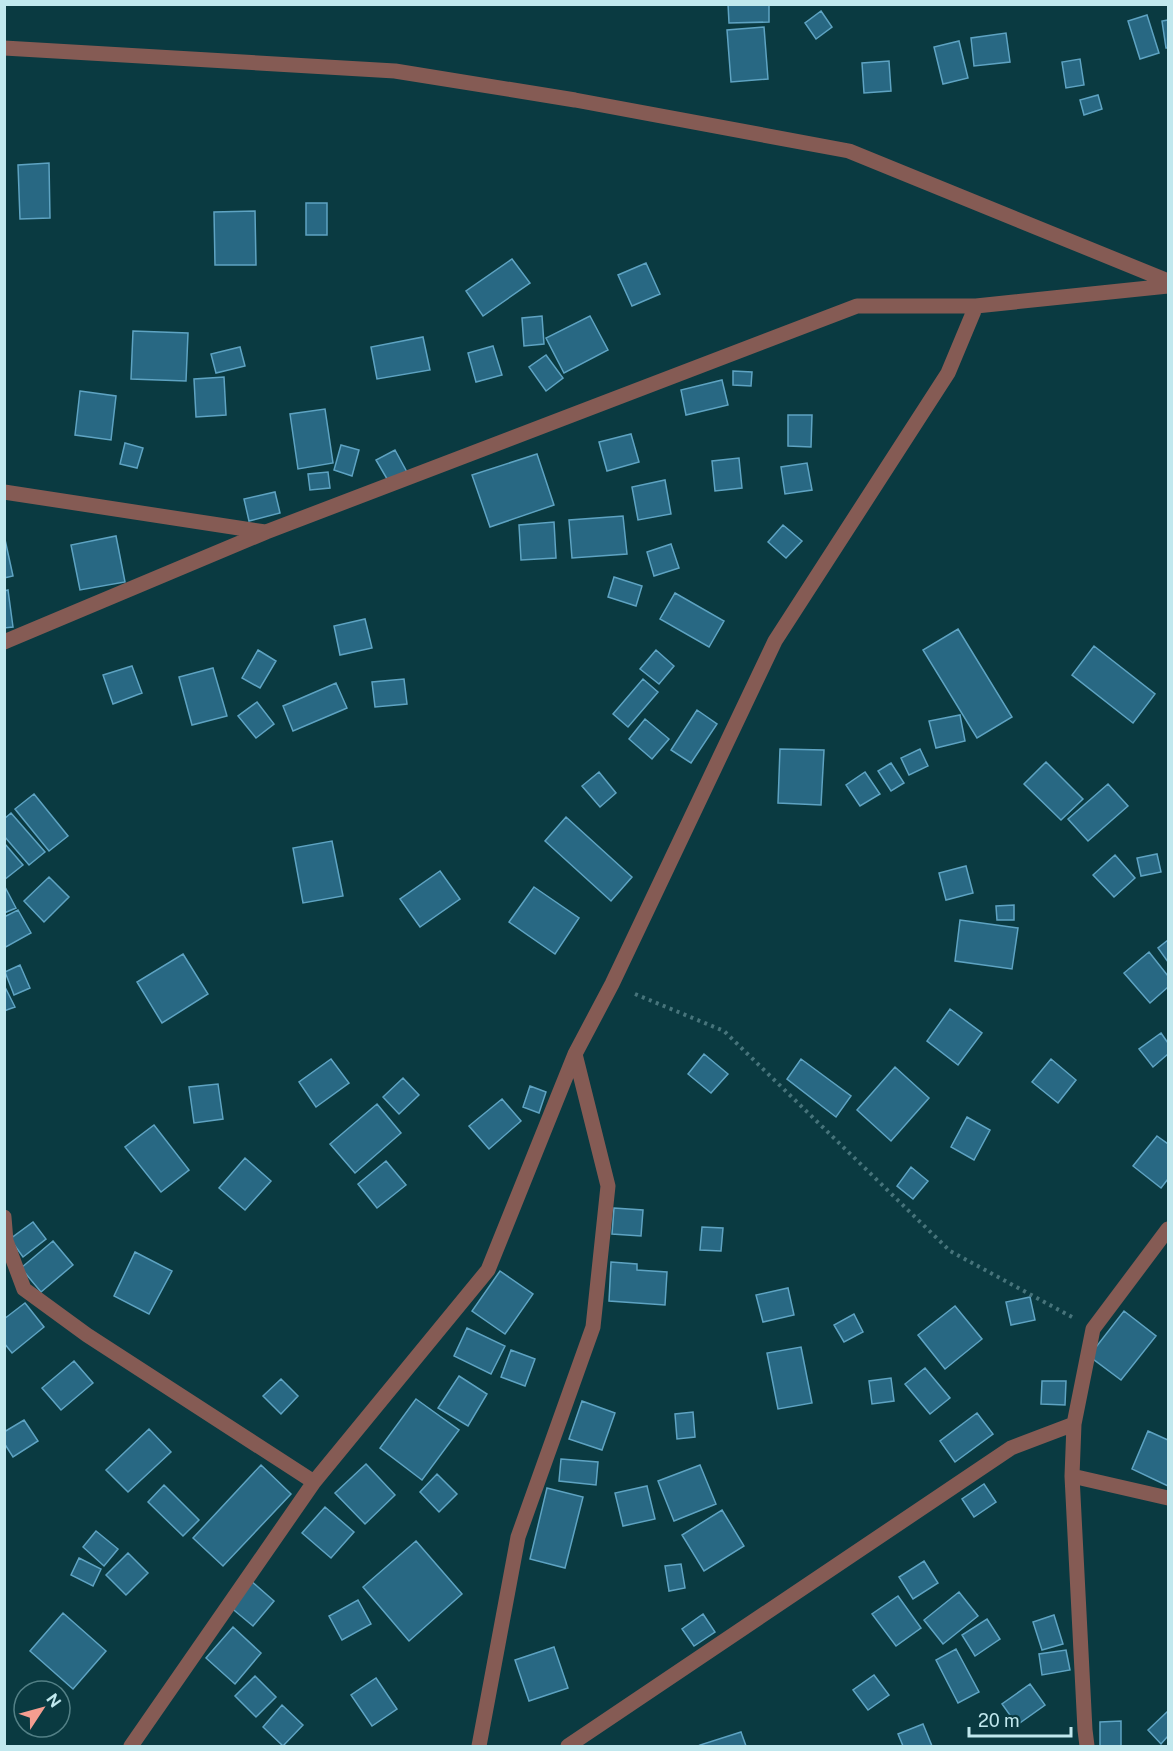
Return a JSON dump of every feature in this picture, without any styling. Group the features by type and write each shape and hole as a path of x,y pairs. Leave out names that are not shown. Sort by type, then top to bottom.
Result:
{"street":[{"path":"4,48 395,71 575,100 849,151 1168,281"},
{"path":"4,642 266,532 857,306 976,306 1168,286"},
{"path":"131,1746 314,1482 488,1270 575,1054 612,984 776,641 948,372 976,306"},
{"path":"4,492 266,532"},
{"path":"479,1746 518,1537 593,1327 608,1186 575,1054"},
{"path":"4,1217 6,1241 24,1289 87,1335 314,1482"},
{"path":"1087,1746 1072,1476 1074,1424 1093,1329 1168,1229"},
{"path":"568,1746 1011,1448 1074,1424"},
{"path":"1072,1476 1168,1498"}],"path":[{"path":"612,984 724,1031 950,1251 1093,1329"}],"building":[{"path":"728,4 769,4 769,22 729,23"},
{"path":"821,11 832,27 816,39 805,23"},
{"path":"1147,15 1159,53 1140,59 1128,21"},
{"path":"1168,20 1168,48 1166,48 1162,21"},
{"path":"764,27 768,79 731,82 727,30"},
{"path":"1006,33 1010,62 974,66 971,38"},
{"path":"959,41 968,78 943,84 934,47"},
{"path":"1080,59 1084,85 1066,88 1062,62"},
{"path":"889,61 891,91 864,93 862,63"},
{"path":"1098,95 1102,109 1084,115 1080,100"},
{"path":"49,163 50,218 20,219 18,165"},
{"path":"306,203 327,203 327,235 306,235"},
{"path":"255,211 256,265 215,265 214,212"},
{"path":"512,259 530,283 483,316 466,291"},
{"path":"646,263 660,294 632,306 618,275"},
{"path":"542,316 544,344 524,346 522,318"},
{"path":"590,316 608,350 564,373 546,338"},
{"path":"133,331 188,333 186,381 131,379"},
{"path":"423,337 430,370 377,379 371,347"},
{"path":"493,346 502,375 476,382 468,353"},
{"path":"240,347 245,366 216,373 211,354"},
{"path":"546,355 563,378 546,391 529,367"},
{"path":"733,371 752,372 751,386 733,385"},
{"path":"224,377 226,415 196,417 194,379"},
{"path":"722,380 728,405 686,415 681,390"},
{"path":"80,391 116,396 111,440 75,435"},
{"path":"325,409 333,463 298,469 290,414"},
{"path":"788,415 812,415 811,447 788,446"},
{"path":"631,434 639,462 607,471 599,442"},
{"path":"125,443 143,448 137,468 120,464"},
{"path":"341,445 359,450 352,476 334,470"},
{"path":"395,450 408,474 390,484 376,460"},
{"path":"537,454 554,505 490,527 472,475"},
{"path":"739,458 742,488 715,491 712,461"},
{"path":"807,463 812,490 785,494 781,467"},
{"path":"328,472 330,488 310,490 308,474"},
{"path":"665,480 671,514 638,520 632,487"},
{"path":"275,492 280,513 249,521 244,499"},
{"path":"623,516 627,554 572,558 569,520"},
{"path":"554,522 556,558 521,560 519,525"},
{"path":"783,525 802,541 786,558 768,542"},
{"path":"4,535 13,576 4,578"},
{"path":"116,536 125,582 80,590 71,545"},
{"path":"671,544 679,568 654,576 647,552"},
{"path":"614,577 642,586 636,606 608,597"},
{"path":"8,590 13,627 4,628 4,591"},
{"path":"675,593 724,621 709,647 660,619"},
{"path":"365,619 372,648 340,655 334,626"},
{"path":"958,629 1012,717 977,738 923,650"},
{"path":"1094,646 1155,694 1133,723 1072,675"},
{"path":"258,650 276,661 260,688 242,678"},
{"path":"656,650 674,666 659,684 640,669"},
{"path":"132,666 142,693 113,704 103,675"},
{"path":"213,668 227,716 192,725 179,677"},
{"path":"404,679 407,704 375,707 372,682"},
{"path":"643,679 658,692 628,727 613,714"},
{"path":"336,683 347,708 293,731 283,706"},
{"path":"257,702 274,724 256,738 238,716"},
{"path":"697,710 717,724 691,763 671,750"},
{"path":"960,715 965,741 936,748 929,721"},
{"path":"645,719 669,739 652,759 629,739"},
{"path":"780,749 824,750 821,805 778,803"},
{"path":"920,749 928,766 909,775 901,758"},
{"path":"1046,762 1083,799 1061,820 1024,784"},
{"path":"891,763 904,783 891,791 878,771"},
{"path":"599,772 616,793 600,807 582,786"},
{"path":"865,772 880,794 860,806 846,785"},
{"path":"1108,784 1128,806 1088,841 1068,819"},
{"path":"34,794 68,836 49,851 15,809"},
{"path":"11,813 45,852 29,865 4,836 4,819"},
{"path":"566,817 632,877 611,901 545,841"},
{"path":"332,841 343,896 303,903 293,848"},
{"path":"4,845 23,865 4,880"},
{"path":"1157,854 1161,872 1141,876 1137,858"},
{"path":"1115,855 1135,878 1114,897 1093,875"},
{"path":"966,866 973,893 946,900 939,873"},
{"path":"440,871 460,899 420,927 400,899"},
{"path":"49,877 69,897 44,922 24,901"},
{"path":"4,885 16,908 4,913"},
{"path":"534,887 579,918 555,954 509,922"},
{"path":"1014,905 1014,920 997,920 996,906"},
{"path":"18,910 31,933 4,948 4,917"},
{"path":"960,920 1018,928 1012,969 955,961"},
{"path":"1168,940 1168,962 1158,948"},
{"path":"1149,952 1168,976 1168,987 1150,1003 1124,973"},
{"path":"183,954 208,994 162,1023 137,982"},
{"path":"20,965 30,988 14,995 5,972"},
{"path":"4,985 15,1007 4,1011"},
{"path":"950,1009 982,1033 958,1065 927,1041"},
{"path":"1161,1033 1168,1043 1168,1054 1153,1067 1139,1049"},
{"path":"704,1054 728,1074 711,1093 688,1074"},
{"path":"331,1059 349,1083 316,1107 299,1082"},
{"path":"801,1059 851,1096 836,1117 787,1079"},
{"path":"1051,1059 1076,1080 1058,1103 1032,1082"},
{"path":"895,1067 929,1098 891,1141 857,1110"},
{"path":"403,1078 419,1095 399,1114 383,1097"},
{"path":"218,1084 223,1119 194,1123 189,1087"},
{"path":"530,1086 546,1092 539,1113 523,1107"},
{"path":"502,1099 521,1121 489,1149 469,1126"},
{"path":"377,1104 401,1133 355,1173 330,1144"},
{"path":"967,1117 990,1130 974,1160 951,1147"},
{"path":"154,1125 189,1170 161,1192 125,1147"},
{"path":"1157,1136 1168,1144 1168,1179 1161,1188 1133,1166"},
{"path":"245,1158 271,1181 245,1210 219,1188"},
{"path":"386,1161 406,1185 377,1208 358,1184"},
{"path":"911,1167 928,1181 913,1199 897,1186"},
{"path":"614,1208 643,1210 641,1236 612,1234"},
{"path":"33,1222 46,1239 23,1257 10,1239"},
{"path":"702,1227 723,1228 721,1251 700,1250"},
{"path":"53,1241 73,1265 41,1292 21,1268"},
{"path":"135,1252 172,1271 149,1314 114,1296"},
{"path":"611,1262 637,1264 637,1270 667,1272 665,1305 609,1301"},
{"path":"500,1271 533,1294 505,1334 472,1311"},
{"path":"788,1288 794,1315 763,1322 756,1295"},
{"path":"1030,1297 1035,1320 1011,1325 1006,1302"},
{"path":"25,1303 44,1327 12,1353 4,1343 4,1319"},
{"path":"955,1306 982,1339 945,1369 918,1335"},
{"path":"1124,1311 1156,1336 1121,1380 1089,1356"},
{"path":"854,1314 863,1332 844,1342 834,1325"},
{"path":"467,1328 505,1346 491,1374 454,1356"},
{"path":"801,1347 812,1403 778,1409 767,1353"},
{"path":"511,1350 535,1359 525,1386 501,1377"},
{"path":"74,1361 93,1383 61,1410 42,1388"},
{"path":"925,1368 950,1398 930,1414 905,1384"},
{"path":"459,1376 487,1394 468,1426 438,1408"},
{"path":"891,1378 894,1401 872,1404 869,1381"},
{"path":"281,1379 298,1396 281,1414 263,1396"},
{"path":"1042,1381 1066,1381 1065,1405 1041,1404"},
{"path":"416,1399 459,1430 422,1480 380,1448"},
{"path":"582,1401 615,1413 602,1450 569,1439"},
{"path":"693,1412 695,1437 677,1439 675,1414"},
{"path":"977,1413 993,1434 955,1462 940,1441"},
{"path":"24,1420 38,1441 13,1457 4,1443 4,1432"},
{"path":"149,1429 171,1452 128,1492 106,1470"},
{"path":"1148,1431 1168,1440 1168,1486 1132,1469"},
{"path":"561,1459 598,1462 596,1485 559,1481"},
{"path":"366,1464 395,1495 365,1524 335,1493"},
{"path":"261,1465 291,1494 223,1566 193,1538"},
{"path":"700,1465 716,1504 674,1521 658,1481"},
{"path":"437,1474 457,1494 439,1512 420,1492"},
{"path":"984,1484 996,1502 974,1517 962,1499"},
{"path":"164,1485 199,1520 183,1536 148,1502"},
{"path":"647,1486 655,1519 623,1526 615,1493"},
{"path":"547,1488 583,1497 565,1568 530,1559"},
{"path":"325,1507 354,1532 331,1558 302,1533"},
{"path":"722,1510 744,1546 704,1571 682,1535"},
{"path":"96,1531 118,1549 104,1566 83,1547"},
{"path":"416,1541 462,1594 409,1641 363,1587"},
{"path":"128,1553 148,1573 126,1595 106,1575"},
{"path":"79,1558 101,1569 93,1586 71,1575"},
{"path":"924,1561 938,1583 913,1599 899,1577"},
{"path":"681,1564 685,1588 669,1591 665,1566"},
{"path":"251,1581 274,1601 253,1626 229,1606"},
{"path":"959,1592 978,1616 943,1644 924,1620"},
{"path":"898,1596 921,1628 896,1646 872,1614"},
{"path":"358,1600 371,1624 342,1640 329,1616"},
{"path":"63,1613 106,1651 73,1689 72,1679 62,1679 30,1651"},
{"path":"703,1614 715,1632 694,1646 682,1629"},
{"path":"1054,1615 1063,1644 1042,1650 1033,1622"},
{"path":"987,1619 1000,1639 975,1656 962,1635"},
{"path":"233,1627 261,1653 235,1684 206,1658"},
{"path":"554,1647 568,1688 529,1701 515,1660"},
{"path":"956,1649 979,1692 958,1703 936,1660"},
{"path":"1066,1650 1070,1670 1042,1675 1039,1654"},
{"path":"874,1675 889,1695 868,1710 853,1690"},
{"path":"255,1676 276,1697 256,1717 235,1696"},
{"path":"376,1678 397,1709 372,1726 351,1695"},
{"path":"1030,1684 1045,1705 1017,1725 1002,1704"},
{"path":"282,1705 303,1725 283,1746 263,1727"},
{"path":"1168,1711 1168,1736 1161,1744 1148,1730"},
{"path":"1121,1721 1121,1746 1100,1746 1100,1722"},
{"path":"923,1724 932,1746 903,1746 898,1734"},
{"path":"741,1732 746,1746 700,1745"}]}
